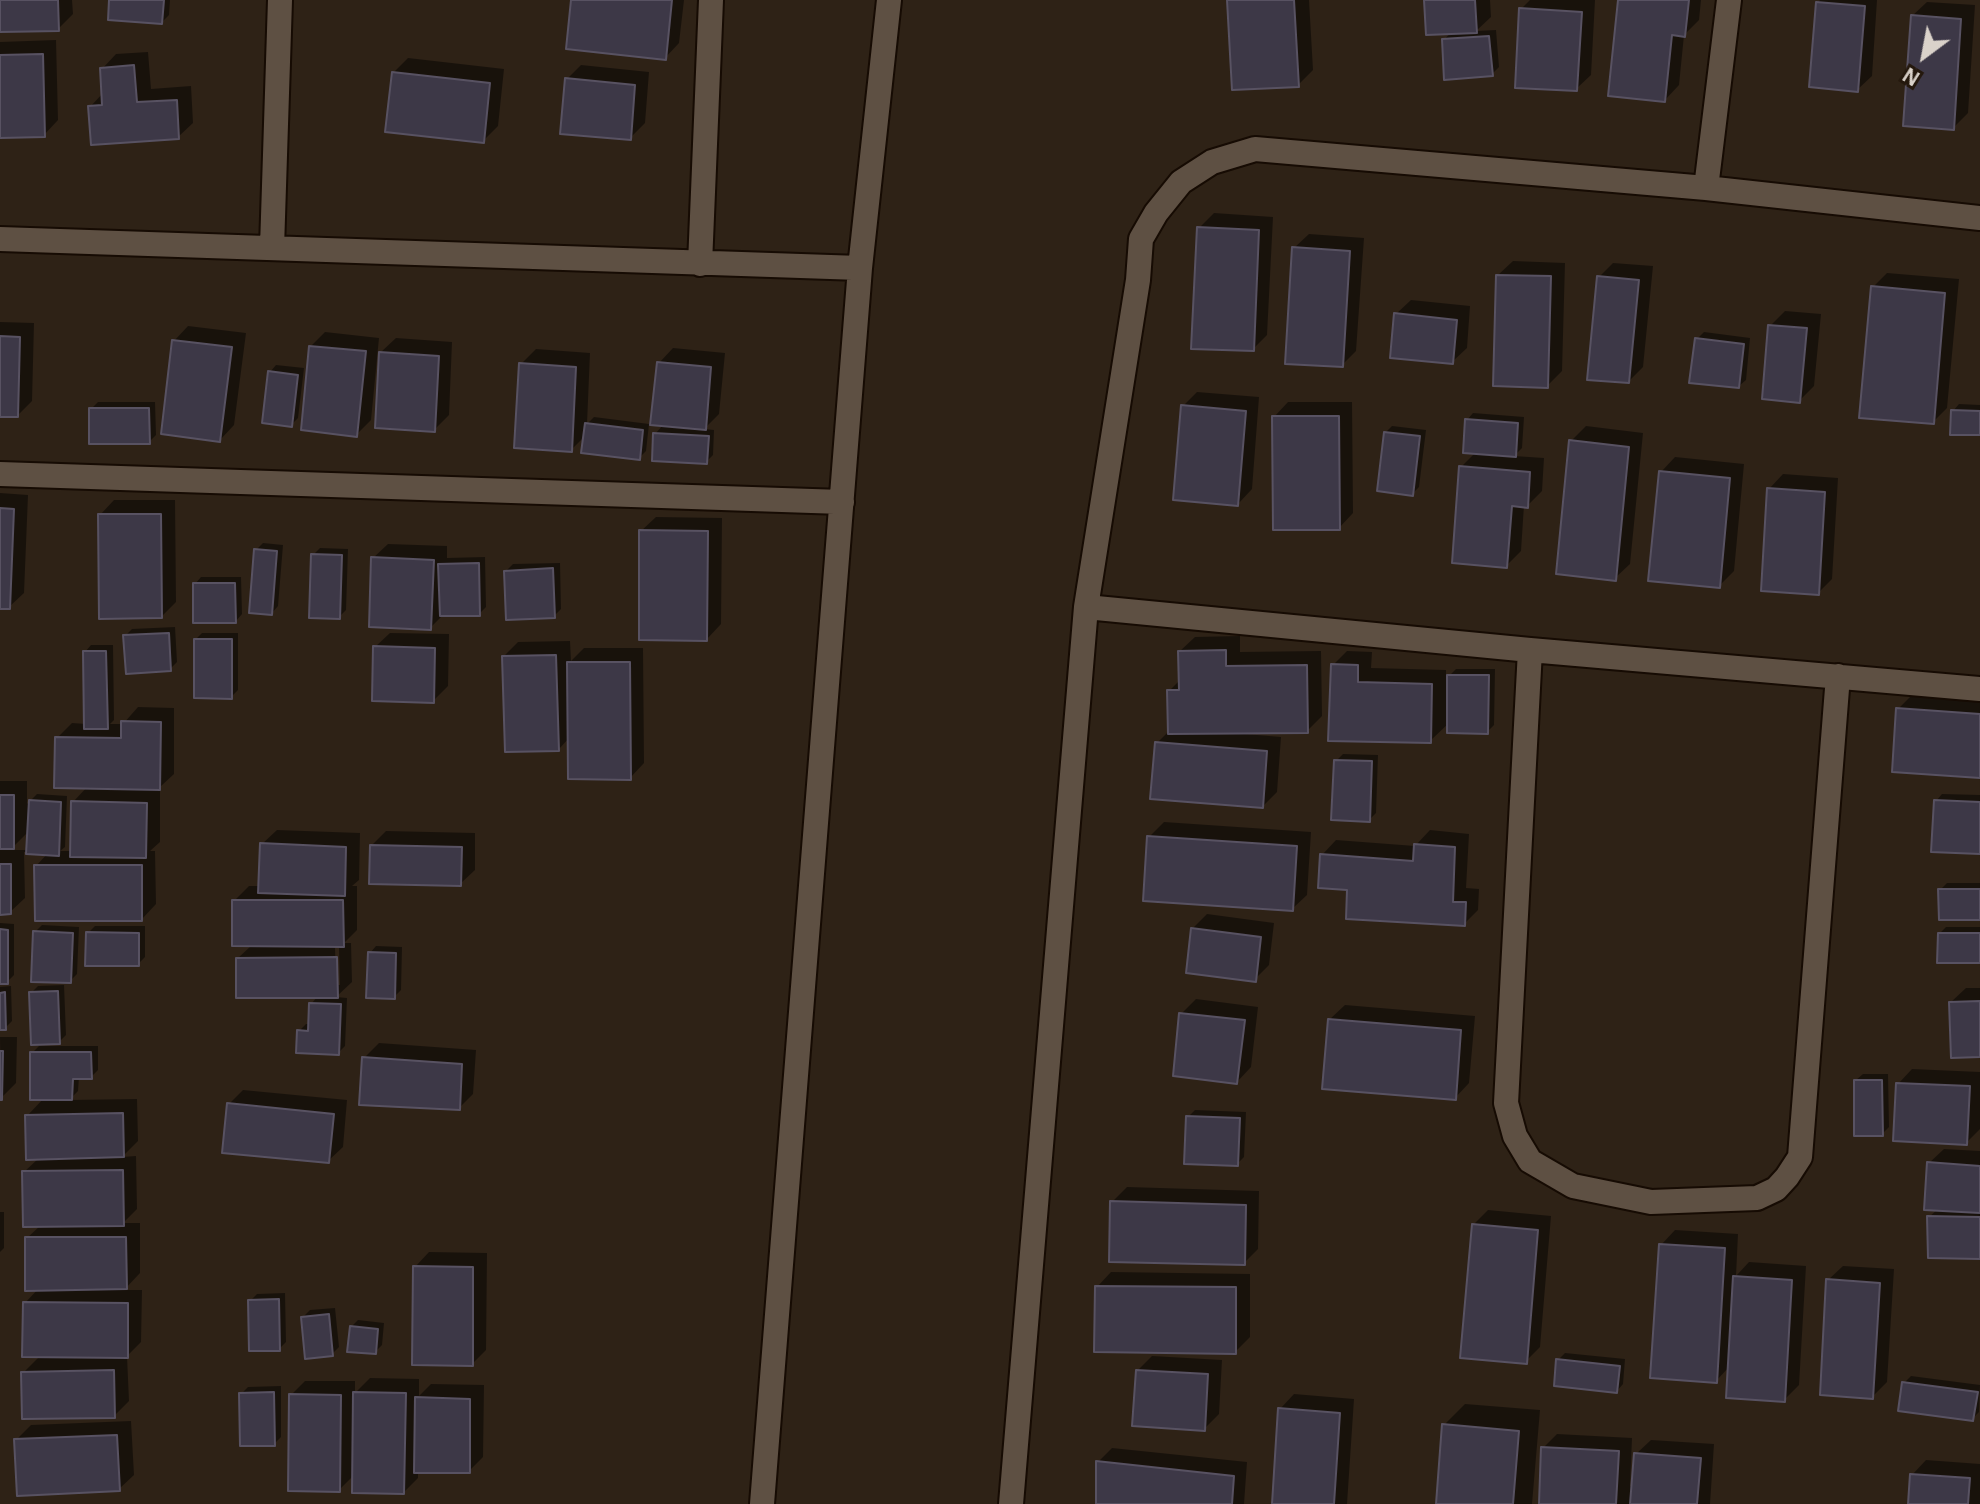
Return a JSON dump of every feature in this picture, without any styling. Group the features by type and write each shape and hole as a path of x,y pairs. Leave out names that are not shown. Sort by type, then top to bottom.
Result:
{"street":[{"path":"272,248 280,0"},
{"path":"700,264 711,0"},
{"path":"762,1504 860,268 889,0"},
{"path":"1706,188 1729,0"},
{"path":"1011,1504 1086,607 1138,280 1141,239 1156,213 1181,182 1212,162 1255,149 1706,188 1980,218"},
{"path":"0,239 860,268"},
{"path":"0,474 842,502"},
{"path":"1086,607 1980,689"},
{"path":"1530,650 1506,1103 1515,1136 1530,1161 1573,1186 1651,1202 1757,1198 1776,1189 1800,1157 1838,676"}],"building":[{"path":"0,0 58,0 59,31 0,32"},
{"path":"109,0 164,0 162,24 108,20"},
{"path":"571,0 672,0 666,60 566,49"},
{"path":"1227,0 1294,0 1299,87 1232,90"},
{"path":"1424,0 1475,0 1477,33 1426,35"},
{"path":"1618,0 1689,0 1685,37 1672,35 1665,102 1608,96"},
{"path":"1816,2 1865,6 1858,92 1809,87"},
{"path":"1519,8 1582,12 1577,91 1515,88"},
{"path":"1911,15 1961,19 1954,130 1903,126"},
{"path":"1489,36 1493,76 1444,80 1442,39"},
{"path":"43,54 45,137 0,138 0,55"},
{"path":"134,65 137,102 177,100 179,139 91,145 88,106 102,105 100,68"},
{"path":"392,72 490,83 484,143 385,132"},
{"path":"565,78 635,85 631,140 560,134"},
{"path":"1197,227 1259,230 1254,351 1191,349"},
{"path":"1292,247 1350,251 1343,367 1285,364"},
{"path":"1496,275 1551,276 1548,388 1493,386"},
{"path":"1597,276 1639,280 1629,383 1587,380"},
{"path":"1871,286 1945,293 1934,424 1859,418"},
{"path":"1394,313 1457,320 1453,364 1390,358"},
{"path":"1768,325 1807,328 1800,403 1762,399"},
{"path":"0,336 20,337 18,417 0,417"},
{"path":"1695,338 1744,344 1739,388 1689,383"},
{"path":"172,340 232,347 220,442 161,434"},
{"path":"309,346 366,351 357,437 301,430"},
{"path":"379,352 439,356 435,432 375,428"},
{"path":"657,362 711,367 706,430 650,425"},
{"path":"519,363 576,367 572,452 514,448"},
{"path":"268,371 298,375 292,427 262,423"},
{"path":"1181,405 1246,411 1238,506 1173,500"},
{"path":"89,408 149,408 150,444 89,444"},
{"path":"1951,410 1980,411 1980,435 1950,435"},
{"path":"1272,416 1339,416 1340,530 1273,530"},
{"path":"1465,419 1518,423 1516,457 1463,453"},
{"path":"585,423 643,430 640,460 581,453"},
{"path":"1384,432 1420,436 1413,496 1377,491"},
{"path":"653,433 709,436 707,464 652,461"},
{"path":"1569,440 1629,447 1616,581 1556,574"},
{"path":"1459,466 1530,472 1528,508 1512,506 1507,568 1452,563"},
{"path":"1659,471 1730,478 1720,588 1648,581"},
{"path":"1767,488 1825,492 1819,595 1761,591"},
{"path":"0,508 14,509 10,609 0,609"},
{"path":"98,514 161,514 162,618 99,619"},
{"path":"639,530 708,531 707,641 639,640"},
{"path":"254,549 277,551 272,615 249,613"},
{"path":"311,554 342,555 340,619 309,618"},
{"path":"371,557 434,560 431,630 369,627"},
{"path":"479,563 480,616 440,616 438,564"},
{"path":"553,568 555,618 506,620 504,571"},
{"path":"193,583 235,583 236,623 193,623"},
{"path":"169,633 171,671 126,674 123,635"},
{"path":"194,639 232,639 232,699 194,698"},
{"path":"373,646 435,648 434,703 372,701"},
{"path":"1226,650 1226,666 1307,665 1308,733 1168,734 1167,690 1179,690 1178,651"},
{"path":"83,651 106,651 108,729 84,729"},
{"path":"556,655 559,751 505,752 502,656"},
{"path":"567,662 630,662 631,780 568,779"},
{"path":"1331,664 1358,665 1358,682 1432,684 1431,743 1328,741"},
{"path":"1447,675 1489,675 1488,734 1447,733"},
{"path":"1896,708 1980,714 1980,778 1892,772"},
{"path":"121,721 161,722 160,790 54,788 55,737 121,738"},
{"path":"1155,742 1267,751 1263,808 1150,799"},
{"path":"1334,760 1372,761 1370,822 1331,820"},
{"path":"0,795 14,795 14,849 0,849"},
{"path":"29,800 61,802 59,856 26,854"},
{"path":"1934,800 1980,802 1980,854 1931,852"},
{"path":"71,801 147,803 146,858 70,857"},
{"path":"1147,836 1297,846 1293,911 1143,901"},
{"path":"260,843 346,847 345,896 258,893"},
{"path":"1414,844 1455,847 1453,902 1466,902 1465,926 1346,919 1347,890 1318,888 1320,854 1413,861"},
{"path":"370,845 462,847 461,886 369,884"},
{"path":"0,864 11,864 11,914 0,915"},
{"path":"34,865 142,865 142,921 35,921"},
{"path":"1938,889 1980,889 1980,920 1939,920"},
{"path":"232,900 343,900 344,947 232,946"},
{"path":"1191,928 1261,937 1256,982 1186,973"},
{"path":"0,929 8,930 8,984 0,984"},
{"path":"33,931 73,933 71,983 31,982"},
{"path":"86,932 139,933 139,966 85,966"},
{"path":"1938,933 1980,933 1980,963 1937,963"},
{"path":"368,952 396,953 395,999 366,998"},
{"path":"337,957 338,998 236,998 236,958"},
{"path":"58,991 60,1044 31,1045 29,992"},
{"path":"5,992 6,1030 0,1030 0,993"},
{"path":"1980,1001 1980,1057 1951,1058 1949,1002"},
{"path":"309,1003 341,1004 339,1055 296,1053 297,1030 308,1031"},
{"path":"1179,1013 1245,1020 1237,1084 1173,1076"},
{"path":"1328,1019 1461,1030 1456,1100 1322,1089"},
{"path":"0,1051 3,1051 2,1100 0,1100"},
{"path":"30,1052 91,1052 92,1079 73,1079 72,1100 30,1100"},
{"path":"362,1057 462,1064 460,1110 359,1105"},
{"path":"1854,1080 1882,1080 1883,1136 1854,1136"},
{"path":"1896,1083 1970,1086 1967,1145 1893,1141"},
{"path":"227,1103 334,1114 329,1163 222,1153"},
{"path":"123,1113 124,1157 26,1160 25,1115"},
{"path":"1186,1116 1240,1118 1238,1166 1184,1164"},
{"path":"1927,1162 1980,1166 1980,1213 1924,1210"},
{"path":"123,1170 124,1226 23,1227 22,1171"},
{"path":"1110,1201 1246,1205 1245,1265 1109,1262"},
{"path":"1927,1216 1980,1217 1980,1259 1928,1258"},
{"path":"1472,1224 1538,1230 1527,1364 1460,1358"},
{"path":"25,1237 126,1237 127,1289 25,1291"},
{"path":"1659,1244 1725,1248 1717,1383 1650,1378"},
{"path":"413,1266 473,1267 473,1366 412,1365"},
{"path":"1733,1276 1792,1280 1785,1402 1726,1398"},
{"path":"1826,1279 1880,1283 1873,1399 1820,1395"},
{"path":"1095,1286 1236,1287 1236,1354 1094,1352"},
{"path":"279,1299 280,1351 249,1351 248,1300"},
{"path":"23,1302 128,1303 128,1358 22,1357"},
{"path":"329,1314 333,1356 305,1359 301,1317"},
{"path":"350,1326 378,1329 376,1354 347,1352"},
{"path":"1556,1359 1620,1366 1617,1393 1554,1386"},
{"path":"114,1370 115,1418 22,1419 21,1372"},
{"path":"1136,1370 1208,1374 1205,1431 1132,1426"},
{"path":"1902,1382 1978,1392 1973,1421 1898,1411"},
{"path":"274,1392 275,1446 240,1446 239,1393"},
{"path":"353,1392 406,1393 404,1494 352,1493"},
{"path":"289,1394 341,1395 340,1492 288,1491"},
{"path":"415,1397 470,1399 470,1473 414,1473"},
{"path":"1278,1408 1340,1413 1334,1504 1272,1504"},
{"path":"1442,1424 1519,1431 1513,1504 1436,1504"},
{"path":"117,1435 120,1491 17,1496 14,1439"},
{"path":"1541,1447 1619,1451 1616,1504 1539,1504"},
{"path":"1634,1453 1701,1458 1697,1504 1630,1504"},
{"path":"1096,1461 1234,1476 1232,1504 1096,1504"},
{"path":"1910,1474 1970,1478 1968,1504 1908,1504"}]}
